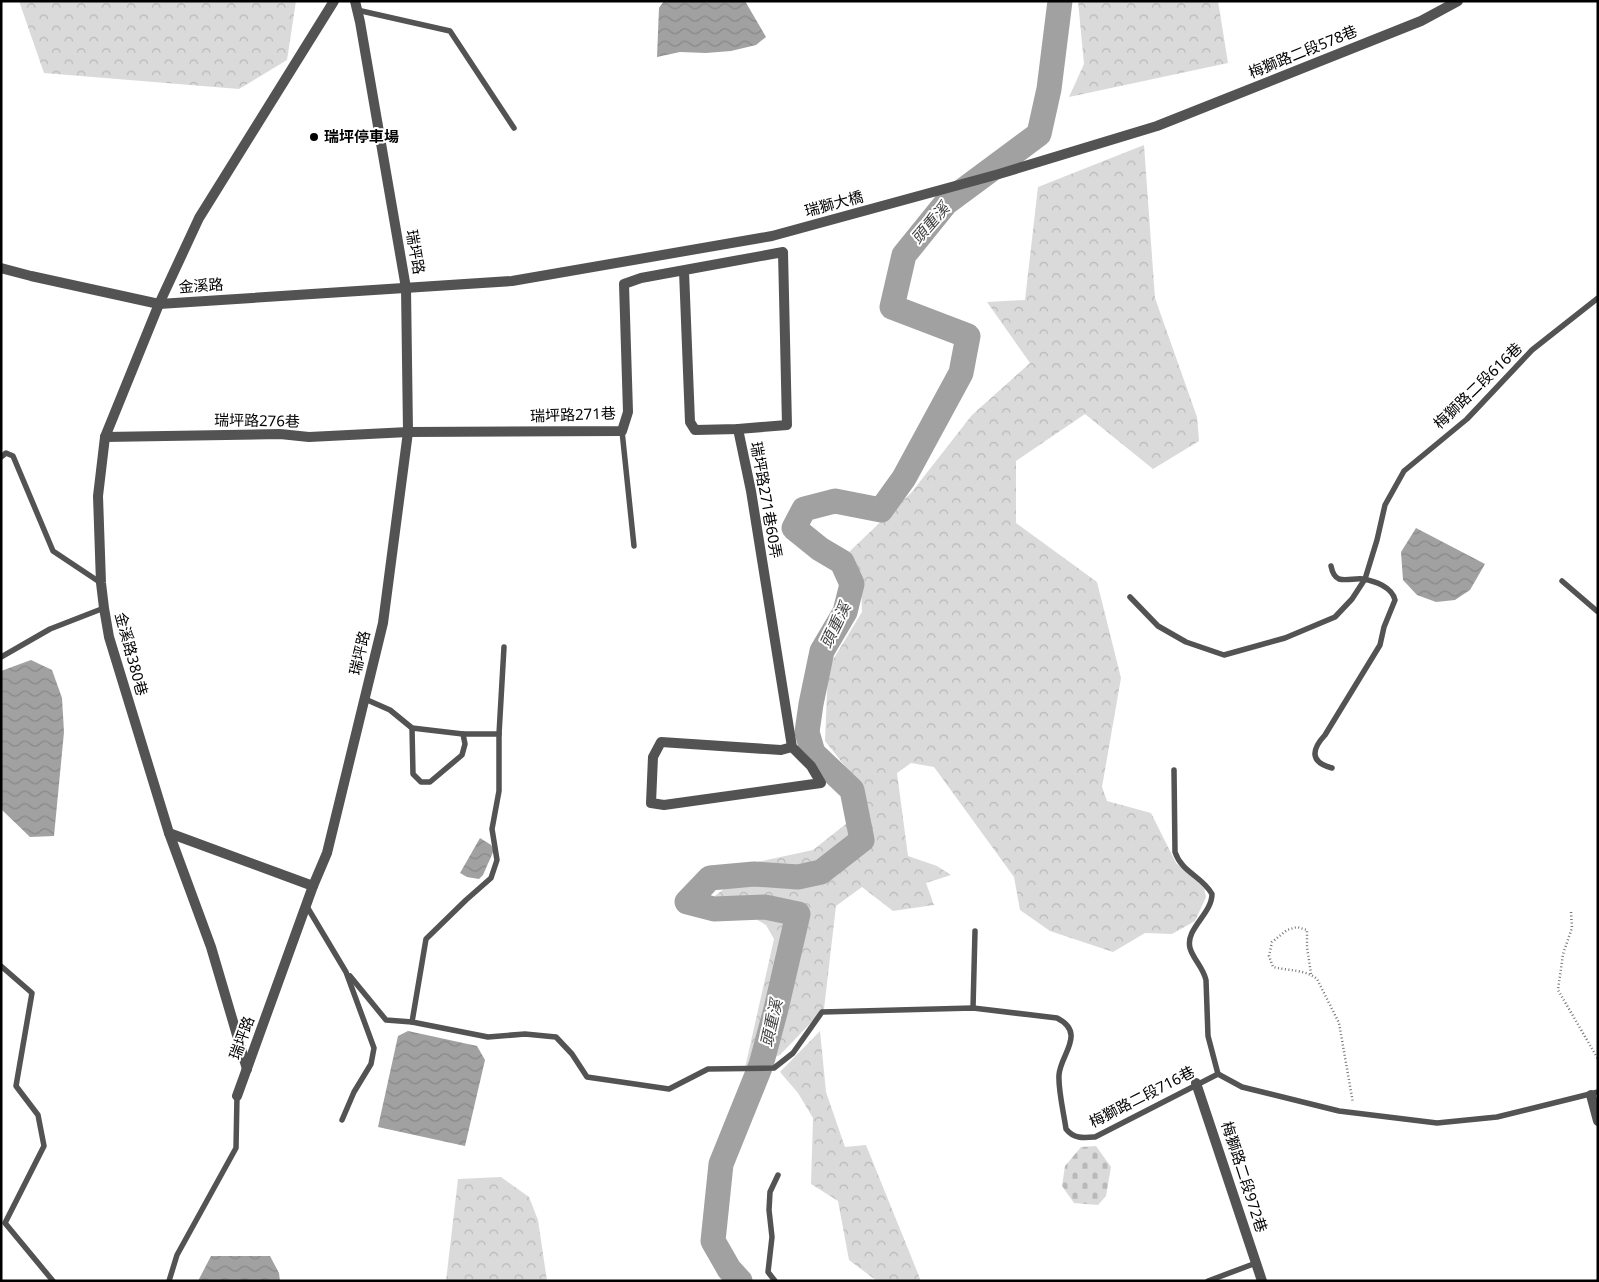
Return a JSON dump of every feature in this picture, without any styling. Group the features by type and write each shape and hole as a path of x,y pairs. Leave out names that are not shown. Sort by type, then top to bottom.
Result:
{"street":[{"name":"金溪路380巷","path":"247,1069 211,947 169,833 109,637 101,583 98,496 106,437 158,304 199,218 334,1"},
{"name":"梅獅路二段578巷","path":"1157,126 1421,21 1458,1"},
{"name":"瑞坪路","path":"237,1096 312,886 327,853 383,623 408,432 406,288 356,6"},
{"name":"瑞獅大橋","path":"406,288 512,281 772,236 999,174 1157,126"},
{"path":"684,271 783,252 787,425 738,429"},
{"name":"金溪路","path":"1,268 158,304 406,288"},
{"name":"瑞坪路271巷60弄","path":"684,271 690,422 695,430 738,429 751,491 792,747"},
{"name":"瑞坪路271巷","path":"408,432 622,431 628,412 624,284 641,278 684,271"},
{"name":"瑞坪路276巷","path":"106,437 280,434 309,437 408,432"},
{"path":"661,742 781,750 792,747 811,766 821,783 664,805 651,803 653,757 661,742"},
{"path":"169,833 312,886"},
{"name":"梅獅路二段972巷","path":"1196,1083 1262,1281"},
{"path":"1594,1093 1598,1121"}],"lane":[{"path":"356,6 450,31 514,128"},
{"name":"梅獅路二段616巷","path":"1130,597 1158,626 1186,642 1224,654 1285,638 1335,617 1352,599 1365,579 1385,505 1404,471 1467,419 1532,350 1598,298"},
{"path":"622,431 634,546"},
{"path":"1,456 6,453 13,456 53,550 101,583"},
{"path":"1331,566 1333,574 1339,579 1365,579 1382,585 1390,590 1395,600 1384,627 1380,645 1325,735 1316,745 1316,760 1332,768"},
{"path":"1562,581 1598,612"},
{"path":"1,657 50,629 104,608"},
{"path":"306,905 346,972 386,1020 412,1022 426,939 491,878 497,860 492,829 499,791 499,734 504,646"},
{"path":"365,699 390,710 412,728 463,734 499,734"},
{"path":"412,728 413,774 421,782 430,782 462,755 465,744 463,734"},
{"path":"1174,770 1175,852 1185,869 1208,886 1212,894 1210,907 1190,935 1189,942 1190,949 1205,972 1208,1036 1218,1074"},
{"path":"973,1008 975,932"},
{"path":"1,966 32,992 16,1086 38,1114 44,1146 5,1223 53,1281"},
{"path":"342,1120 354,1092 372,1064 374,1055 374,1048 346,972"},
{"name":"梅獅路二段716巷","path":"412,1022 488,1037 525,1034 556,1038 572,1054 587,1077 669,1089 708,1069 774,1068 793,1053 822,1012 973,1008 1057,1018 1065,1022 1072,1042 1059,1074 1066,1130 1080,1139 1095,1137 1196,1083 1218,1074 1242,1087 1355,1114 1437,1123 1497,1117 1594,1093"},
{"name":"瑞坪路","path":"169,1281 177,1255 236,1148 237,1096"},
{"path":"775,1281 768,1272 772,1237 769,1210 770,1192 778,1175"},
{"path":"1208,1281 1256,1263"}],"path":[{"path":"1571,912 1572,928 1564,954 1558,990 1598,1058"},
{"path":"1311,974 1307,947 1307,930 1297,927 1286,930 1272,942 1269,956 1274,968 1311,974 1317,979 1339,1023 1355,1114"}],"green space":[{"path":"19,1 296,1 287,60 239,89 44,73"},
{"path":"1078,1 1218,1 1228,63 1069,97 1084,64"},
{"path":"1144,145 1155,298 1197,417 1199,441 1153,469 1085,414 1016,461 1016,523 1097,582 1121,678 1102,787 1107,801 1151,813 1176,863 1204,888 1206,897 1195,921 1172,934 1145,933 1113,952 1050,931 1020,910 1014,877 934,767 911,763 897,773 908,856 937,866 951,875 926,883 934,905 893,911 862,887 836,906 824,1009 780,1055 745,1068 774,939 766,925 715,896 757,862 813,850 866,808 856,780 825,741 828,668 862,612 861,579 849,552 911,493 972,415 1030,363 987,302 1025,300 1038,187"},
{"path":"820,1031 826,1092 845,1147 866,1145 921,1281 877,1281 849,1260 838,1201 811,1184 813,1118 798,1093 780,1072"},
{"path":"1096,1146 1111,1167 1106,1196 1098,1205 1074,1203 1062,1186 1065,1166 1081,1147"},
{"path":"501,1177 529,1197 538,1220 547,1281 446,1281 458,1179"}],"water":[{"path":"664,1 745,1 766,37 756,45 731,51 706,53 680,52 657,57 659,8"},
{"path":"1416,528 1485,564 1470,590 1455,600 1436,602 1417,595 1403,580 1401,552"},
{"path":"31,660 52,670 62,698 64,732 54,836 30,837 1,809 1,671"},
{"path":"480,838 491,845 494,850 483,875 479,879 467,877 460,873"},
{"path":"408,1031 477,1046 485,1060 465,1146 378,1127 398,1036"},
{"path":"211,1256 270,1256 279,1273 280,1281 198,1281"}],"waterway":[{"name":"頭重溪","path":"740,1281 729,1269 713,1241 721,1164 761,1065 798,914 765,907 714,909 687,902 710,878 754,874 798,877 821,872 862,840 852,790 813,753 807,732 822,651 845,612 852,584 842,562 820,549 794,528 804,509 835,501 881,510 904,478 961,373 968,336 892,307 904,255 946,203 1039,134 1049,89 1060,1"}],"place":[{"name":"瑞坪停車場","path":"314,137"}]}
